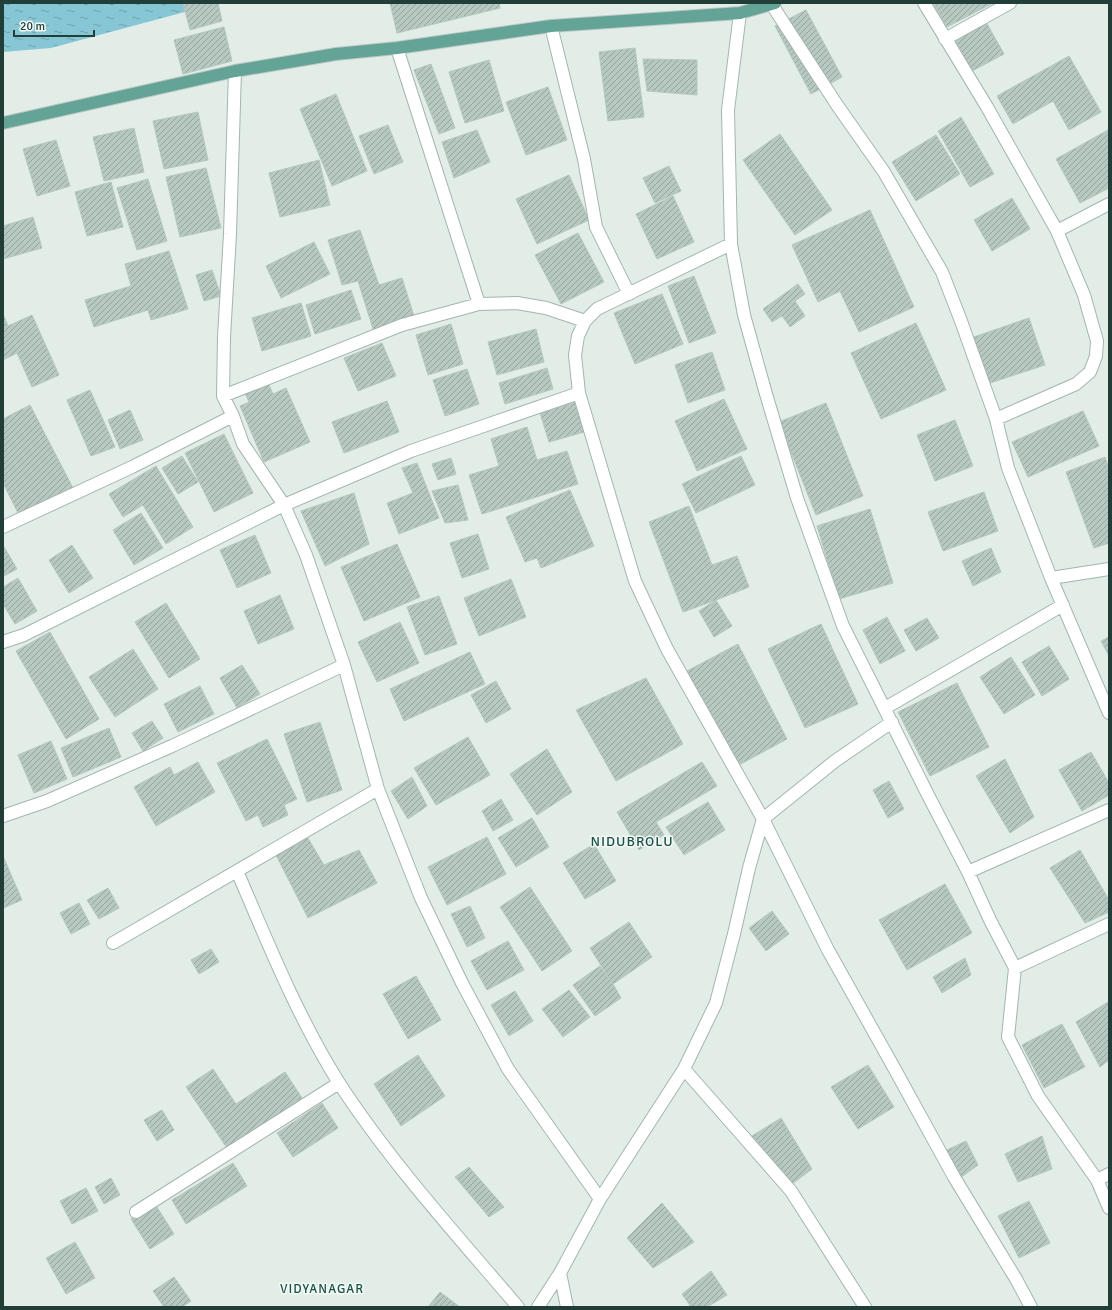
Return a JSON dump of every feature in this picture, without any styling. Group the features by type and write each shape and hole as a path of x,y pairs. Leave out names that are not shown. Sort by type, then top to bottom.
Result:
{"main road":[{"path":"3,123 235,71 336,54 397,48 550,26 740,13 774,4"}],"street":[{"path":"924,3 987,108 1057,231 1084,295 1093,322 1097,341 1096,356 1090,372 1076,384 996,418"},
{"path":"945,38 1010,3"},
{"path":"774,4 837,105 884,172 942,272 996,418 1008,468 1051,578 1109,713"},
{"path":"740,13 728,110 731,244 744,315 766,394 798,498 843,626 1015,968 1008,1037 1038,1096 1097,1180 1109,1208"},
{"path":"550,26 584,159 596,227 629,294"},
{"path":"397,48 479,304"},
{"path":"235,71 223,396 233,416 243,444 284,505 306,555 344,665 378,789 421,898 462,983 508,1069 600,1199"},
{"path":"1057,231 1109,204"},
{"path":"731,244 597,309 585,321 578,336 575,355 580,393 635,581 667,649 763,819 828,950 954,1177 1016,1279 1031,1307"},
{"path":"223,396 402,325 479,304 517,303 546,308 585,321"},
{"path":"3,642 24,635 284,505 410,451 580,393"},
{"path":"3,527 132,467 233,416"},
{"path":"1051,578 1109,569"},
{"path":"885,708 1063,605"},
{"path":"3,816 47,801 172,746 344,665"},
{"path":"538,1307 560,1274 600,1199 684,1069 716,1003 749,868 763,819 835,761 892,722"},
{"path":"113,942 378,789"},
{"path":"968,872 1109,810"},
{"path":"237,870 292,997 339,1083 399,1167 518,1307"},
{"path":"1015,968 1109,924"},
{"path":"684,1069 791,1191 865,1307"},
{"path":"136,1212 339,1083"},
{"path":"1097,1180 1109,1174"},
{"path":"560,1274 567,1307"}],"water":[{"path":"3,3 218,3 51,48 3,52"}],"building":[{"path":"183,3 218,3 222,21 190,30"},
{"path":"390,3 499,3 500,8 397,33"},
{"path":"933,3 993,3 947,27"},
{"path":"806,10 842,77 811,94 775,26"},
{"path":"986,22 1004,54 972,71 955,40"},
{"path":"224,27 232,61 183,74 174,40"},
{"path":"635,48 644,117 608,121 599,52"},
{"path":"1069,56 1101,112 1069,130 1053,101 1013,124 997,96"},
{"path":"643,59 697,60 697,95 647,91"},
{"path":"489,60 504,111 465,123 449,72"},
{"path":"431,64 455,128 439,134 414,70"},
{"path":"548,87 567,140 526,155 506,102"},
{"path":"336,94 367,171 332,186 300,109"},
{"path":"198,112 208,160 164,169 153,121"},
{"path":"961,117 994,174 970,187 938,131"},
{"path":"388,125 403,162 374,174 359,136"},
{"path":"134,128 144,172 104,181 93,137"},
{"path":"477,130 490,162 454,178 442,142"},
{"path":"1108,130 1109,188 1080,203 1056,159"},
{"path":"780,134 832,210 795,235 743,160"},
{"path":"936,135 960,174 916,201 892,162"},
{"path":"56,140 70,186 37,196 23,149"},
{"path":"319,160 330,205 280,217 269,173"},
{"path":"669,166 681,191 655,203 643,178"},
{"path":"206,168 221,228 180,237 166,177"},
{"path":"569,175 589,220 537,244 516,199"},
{"path":"148,179 167,241 137,250 117,188"},
{"path":"111,182 123,227 87,236 75,192"},
{"path":"673,196 694,242 657,259 636,214"},
{"path":"1012,198 1030,229 992,251 974,220"},
{"path":"870,210 914,307 859,332 840,291 818,302 792,245"},
{"path":"33,217 42,248 3,259 3,226"},
{"path":"360,230 379,285 402,278 414,316 373,329 358,281 342,285 328,240"},
{"path":"578,233 604,282 561,304 535,255"},
{"path":"314,242 330,274 281,298 266,266"},
{"path":"169,251 188,309 151,320 148,310 94,327 85,300 131,286 125,264"},
{"path":"212,270 221,296 204,301 196,275"},
{"path":"694,276 716,333 689,343 668,286"},
{"path":"798,284 805,294 795,301 805,316 790,327 782,316 772,322 763,309"},
{"path":"351,290 361,319 315,334 306,305"},
{"path":"662,294 683,344 635,364 614,313"},
{"path":"301,303 311,336 262,351 252,318"},
{"path":"3,314 8,326 32,315 59,375 32,387 17,353 3,360"},
{"path":"1029,318 1045,365 987,384 971,338"},
{"path":"916,323 946,390 881,419 851,353"},
{"path":"451,324 463,364 428,375 416,335"},
{"path":"536,329 544,362 497,375 488,342"},
{"path":"382,343 396,376 358,391 344,358"},
{"path":"712,352 725,390 688,403 675,365"},
{"path":"547,368 553,389 505,404 499,383"},
{"path":"467,369 479,404 445,416 433,380"},
{"path":"268,383 273,394 286,388 310,442 264,462 240,406 249,402 245,393"},
{"path":"90,390 115,447 91,456 67,400"},
{"path":"724,399 747,449 697,471 675,421"},
{"path":"387,401 399,432 344,453 332,422"},
{"path":"575,402 584,432 549,442 540,413"},
{"path":"826,403 863,496 816,515 779,422"},
{"path":"30,405 73,488 19,515 3,485 3,419"},
{"path":"130,410 143,440 120,449 108,420"},
{"path":"1083,411 1099,446 1028,477 1012,442"},
{"path":"955,420 973,466 935,481 917,435"},
{"path":"527,427 537,460 567,451 578,484 482,514 469,475 499,466 491,439"},
{"path":"224,434 253,493 214,512 185,453"},
{"path":"182,456 198,482 178,494 162,468"},
{"path":"741,456 755,485 696,513 682,484"},
{"path":"1105,457 1109,469 1109,543 1094,548 1066,472"},
{"path":"451,458 456,474 438,480 432,464"},
{"path":"417,463 439,518 399,534 387,503 413,493 402,468"},
{"path":"156,466 193,527 166,544 143,505 123,517 109,494"},
{"path":"458,485 468,520 445,523 432,491"},
{"path":"570,490 594,546 541,568 537,558 525,562 506,517"},
{"path":"984,492 998,531 943,551 928,512"},
{"path":"354,493 369,544 325,566 301,511"},
{"path":"689,506 712,565 737,556 749,587 683,612 649,522"},
{"path":"870,509 893,583 839,599 817,526"},
{"path":"141,513 163,548 134,565 113,530"},
{"path":"478,534 489,569 462,578 450,543"},
{"path":"255,535 271,573 237,588 220,550"},
{"path":"397,544 420,597 364,621 341,567"},
{"path":"3,545 17,569 4,576 3,575"},
{"path":"72,545 93,578 69,593 49,560"},
{"path":"991,548 1001,572 973,586 962,561"},
{"path":"18,578 37,611 15,624 3,604 3,587"},
{"path":"511,579 526,617 479,636 464,598"},
{"path":"280,595 294,629 258,644 244,611"},
{"path":"439,596 457,644 425,655 407,607"},
{"path":"716,600 732,626 714,637 699,611"},
{"path":"166,603 200,659 169,678 135,622"},
{"path":"887,617 905,651 880,664 863,630"},
{"path":"927,618 939,638 916,651 904,630"},
{"path":"400,622 419,663 377,682 358,642"},
{"path":"821,624 858,704 805,728 768,649"},
{"path":"50,632 99,719 66,739 16,651"},
{"path":"1109,637 1109,656 1101,641"},
{"path":"738,644 787,739 737,766 687,671"},
{"path":"1049,646 1069,679 1042,696 1022,662"},
{"path":"133,649 158,689 115,717 89,677"},
{"path":"470,652 485,684 404,721 390,689"},
{"path":"1011,657 1035,695 1004,714 980,677"},
{"path":"242,665 260,694 237,708 220,678"},
{"path":"646,678 683,744 616,781 576,710"},
{"path":"496,681 511,709 486,723 471,695"},
{"path":"957,683 989,747 930,776 898,712"},
{"path":"200,686 214,714 178,732 164,704"},
{"path":"152,721 163,738 143,751 132,733"},
{"path":"320,722 342,790 307,802 284,734"},
{"path":"109,728 121,757 73,777 61,748"},
{"path":"468,737 490,775 436,805 414,768"},
{"path":"267,739 297,799 284,805 288,815 263,827 258,815 246,821 217,763"},
{"path":"51,741 67,779 34,793 18,755"},
{"path":"547,749 572,792 537,815 510,774"},
{"path":"1091,752 1109,783 1109,795 1082,811 1059,770"},
{"path":"1005,759 1034,817 1010,833 976,776"},
{"path":"198,762 215,792 156,826 134,787 170,767 174,775"},
{"path":"702,762 717,786 656,822 664,835 639,850 617,812"},
{"path":"412,777 427,806 408,819 391,791"},
{"path":"889,781 904,809 888,818 873,790"},
{"path":"501,799 513,820 493,831 482,811"},
{"path":"708,802 725,830 684,855 666,827"},
{"path":"532,818 549,847 516,867 498,838"},
{"path":"306,835 324,865 359,850 377,883 308,918 275,853"},
{"path":"487,837 506,874 447,905 428,867"},
{"path":"594,844 616,881 585,899 563,863"},
{"path":"1080,850 1109,900 1109,912 1085,923 1050,868"},
{"path":"3,856 22,900 3,908"},
{"path":"945,884 972,933 907,970 879,920"},
{"path":"530,887 572,951 542,971 500,907"},
{"path":"108,888 119,908 99,919 87,900"},
{"path":"79,903 90,924 71,934 60,913"},
{"path":"470,906 485,938 467,947 451,914"},
{"path":"772,911 789,934 766,951 749,928"},
{"path":"629,922 652,957 613,984 590,948"},
{"path":"508,941 524,970 487,990 471,961"},
{"path":"211,949 219,962 199,974 191,960"},
{"path":"965,958 971,975 942,993 933,977"},
{"path":"600,966 621,998 595,1016 573,985"},
{"path":"416,976 441,1020 408,1039 383,994"},
{"path":"569,990 590,1017 563,1037 542,1009"},
{"path":"515,991 533,1021 509,1036 491,1005"},
{"path":"1108,1002 1109,1060 1100,1067 1076,1022"},
{"path":"1062,1024 1085,1067 1044,1088 1022,1045"},
{"path":"418,1055 445,1096 401,1126 374,1084"},
{"path":"868,1065 894,1107 858,1129 831,1087"},
{"path":"213,1069 236,1104 285,1072 302,1098 227,1148 186,1087"},
{"path":"322,1103 338,1128 293,1157 277,1133"},
{"path":"162,1110 174,1130 157,1141 144,1120"},
{"path":"781,1118 812,1169 792,1184 752,1136"},
{"path":"1042,1136 1052,1169 1018,1182 1005,1154"},
{"path":"966,1141 978,1165 960,1178 945,1151"},
{"path":"233,1163 247,1186 186,1224 172,1200"},
{"path":"469,1167 504,1207 489,1217 455,1177"},
{"path":"111,1178 120,1195 104,1204 95,1187"},
{"path":"86,1188 98,1211 72,1224 60,1201"},
{"path":"1029,1201 1050,1243 1019,1258 998,1216"},
{"path":"662,1203 694,1242 653,1268 627,1238"},
{"path":"155,1204 174,1234 150,1249 131,1219"},
{"path":"75,1242 95,1278 66,1294 46,1258"},
{"path":"711,1271 727,1295 707,1307 691,1307 682,1294"},
{"path":"174,1277 191,1301 182,1307 164,1307 153,1291"},
{"path":"440,1292 460,1307 428,1307"}],"district":[{"name":"NIDUBROLU","path":"632,841"},
{"name":"VIDYANAGAR","path":"322,1288"}]}
